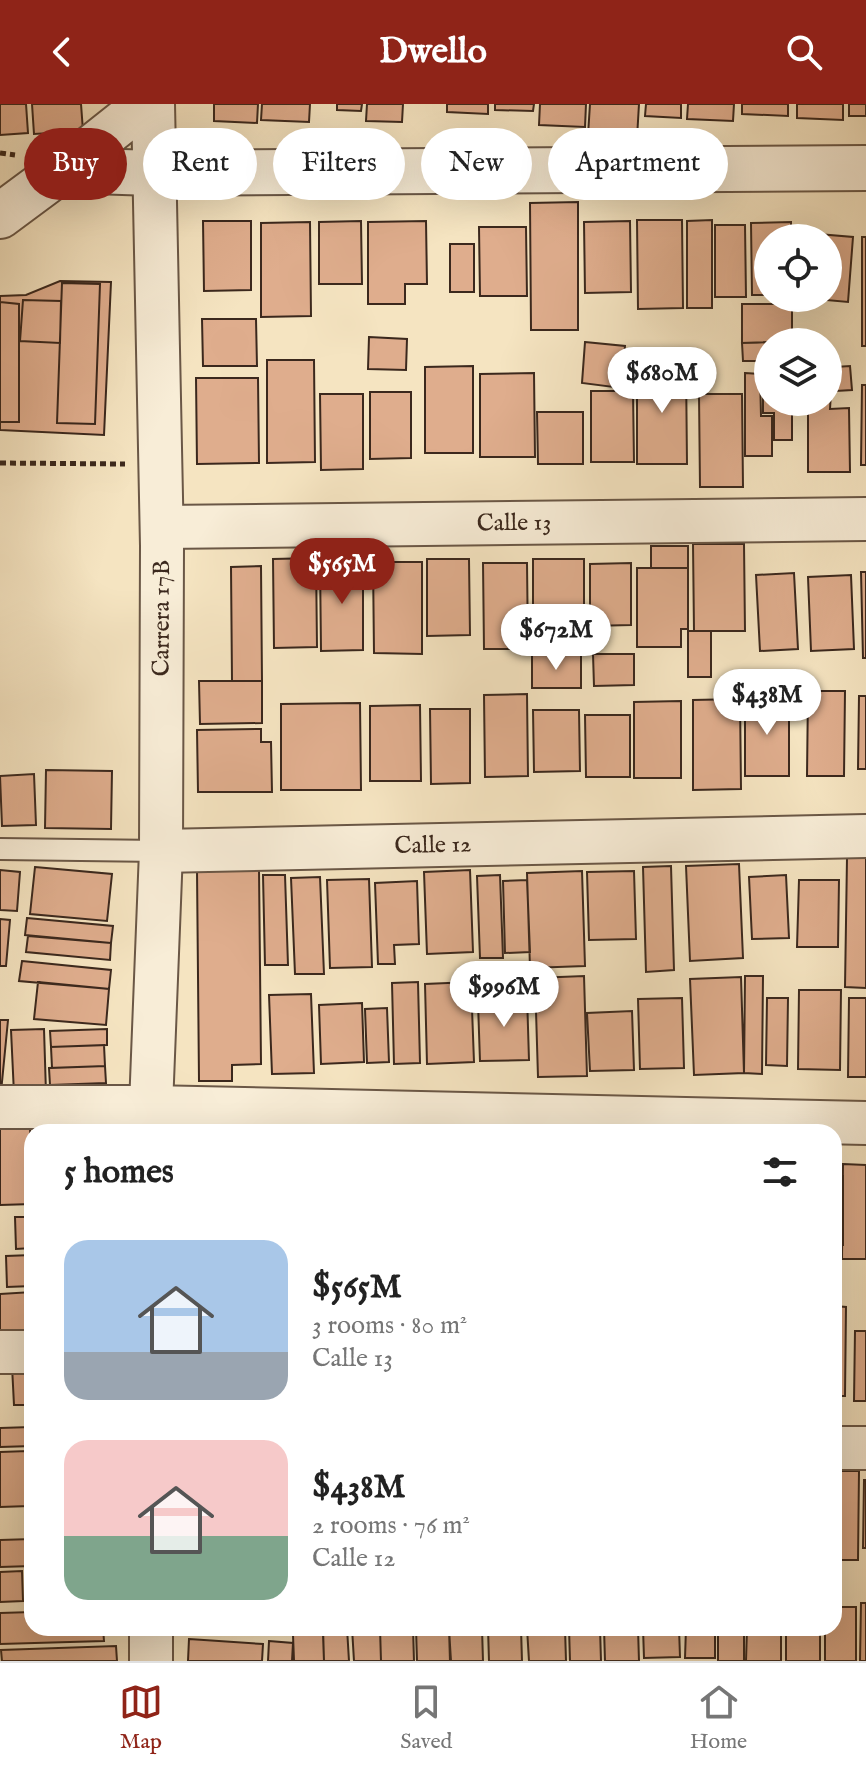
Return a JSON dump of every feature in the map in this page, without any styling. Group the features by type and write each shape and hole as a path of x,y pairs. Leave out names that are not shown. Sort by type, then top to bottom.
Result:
{"street":[{"path":"115,128 145,104"},
{"name":"Carrera 17B","path":"153,104 153,128"},
{"path":"257,172 866,168"},
{"path":"0,216 24,198"},
{"name":"Carrera 17B","path":"150,1120 161,851 162,464 154,200"},
{"name":"Calle 13","path":"162,527 866,519"},
{"name":"Calle 12","path":"161,851 866,836"},
{"path":"0,1107 150,1120 866,1123"},
{"path":"0,1352 24,1352"},
{"path":"842,1448 866,1448"},
{"path":"151,1636 151,1661"}],"lane":[{"name":"Calle 12","path":"0,849 161,851"}],"path":[{"path":"0,463 162,464"}],"building":[{"path":"0,104 26,104 28,128 24,128 24,133 0,135"},
{"path":"32,104 81,104 83,128 34,128"},
{"path":"214,104 258,104 257,123 214,121"},
{"path":"262,104 310,104 309,122 261,120"},
{"path":"337,104 362,104 361,111 337,110"},
{"path":"367,104 403,104 402,122 366,121"},
{"path":"447,104 488,104 488,114 447,112"},
{"path":"495,104 534,104 533,111 495,110"},
{"path":"540,104 586,104 585,127 539,125"},
{"path":"590,104 639,104 638,128 588,128"},
{"path":"646,104 681,104 681,118 645,116"},
{"path":"688,104 734,104 733,121 687,119"},
{"path":"742,104 788,104 788,116 742,114"},
{"path":"797,104 843,104 843,120 797,118"},
{"path":"849,104 866,104 866,116 849,116"},
{"path":"578,202 578,330 531,330 530,203"},
{"path":"637,220 682,220 683,308 638,309"},
{"path":"712,220 712,308 687,308 687,221"},
{"path":"203,221 251,221 251,290 204,291"},
{"path":"361,221 362,284 319,284 319,222"},
{"path":"426,221 427,284 405,284 405,304 368,304 368,222"},
{"path":"630,221 631,292 585,293 584,222"},
{"path":"310,222 311,316 261,317 261,223"},
{"path":"791,222 754,224 754,295 752,295 751,223"},
{"path":"715,225 745,225 746,297 715,297"},
{"path":"479,227 526,227 527,296 480,296"},
{"path":"842,236 853,237 848,302 842,301"},
{"path":"862,237 866,237 866,346 862,346"},
{"path":"450,244 474,244 474,292 450,292"},
{"path":"60,281 111,282 104,435 0,430 0,296 26,295"},
{"path":"62,283 100,284 95,424 57,423"},
{"path":"23,300 61,301 60,343 20,341"},
{"path":"0,302 19,304 19,422 0,422"},
{"path":"742,304 754,304 754,312 792,312 792,328 754,328 754,343 742,343"},
{"path":"202,319 256,319 257,366 203,366"},
{"path":"369,337 407,339 406,370 368,369"},
{"path":"585,342 625,346 621,388 582,383"},
{"path":"742,343 754,343 754,361 743,361"},
{"path":"267,360 314,360 315,462 267,463"},
{"path":"473,366 473,453 425,453 425,367"},
{"path":"637,366 686,366 687,464 637,464"},
{"path":"850,366 852,390 842,391 842,367"},
{"path":"534,373 535,457 480,457 480,374"},
{"path":"745,373 754,374 754,416 772,416 772,456 745,456"},
{"path":"196,378 258,378 259,463 197,464"},
{"path":"862,385 866,385 866,465 861,465"},
{"path":"591,391 633,391 634,462 591,462"},
{"path":"370,392 411,392 411,458 370,459"},
{"path":"320,394 363,394 363,469 321,470"},
{"path":"699,394 742,394 743,487 700,487"},
{"path":"842,408 849,408 850,472 808,472 808,416 842,416"},
{"path":"537,412 583,412 583,464 538,464"},
{"path":"774,416 792,416 792,440 774,440"},
{"path":"693,544 744,544 745,631 694,631"},
{"path":"651,546 688,546 688,568 651,568"},
{"path":"316,558 317,647 274,648 273,559"},
{"path":"427,559 469,559 470,635 427,636"},
{"path":"533,559 584,559 584,637 533,637"},
{"path":"320,561 363,561 363,650 321,651"},
{"path":"373,562 422,562 422,654 374,653"},
{"path":"483,563 527,563 528,649 484,649"},
{"path":"631,563 631,625 590,626 590,564"},
{"path":"261,566 262,681 232,681 231,567"},
{"path":"637,568 688,568 688,629 681,629 681,647 637,647"},
{"path":"861,572 866,572 866,658 863,658"},
{"path":"794,573 798,649 760,651 756,575"},
{"path":"851,575 854,649 811,651 808,577"},
{"path":"688,631 711,631 711,677 688,677"},
{"path":"593,654 634,654 634,685 594,686"},
{"path":"532,655 581,655 581,688 532,688"},
{"path":"199,681 262,681 262,723 200,724"},
{"path":"808,691 845,691 844,776 807,776"},
{"path":"527,694 528,776 485,777 484,695"},
{"path":"859,696 866,696 866,769 858,769"},
{"path":"789,697 789,776 745,776 745,698"},
{"path":"740,699 741,789 693,790 693,700"},
{"path":"681,701 681,778 634,778 634,702"},
{"path":"360,703 361,790 281,790 281,704"},
{"path":"420,705 421,781 370,781 370,706"},
{"path":"430,709 470,709 470,783 431,784"},
{"path":"533,710 579,710 580,771 534,772"},
{"path":"585,715 630,715 630,777 586,777"},
{"path":"261,729 261,742 271,742 272,792 198,792 197,730"},
{"path":"46,770 112,771 111,829 45,828"},
{"path":"34,774 36,825 2,826 0,776"},
{"path":"847,858 866,858 866,988 845,987"},
{"path":"739,864 743,958 690,961 686,866"},
{"path":"671,866 674,970 646,972 643,867"},
{"path":"35,867 112,874 107,921 30,914"},
{"path":"259,869 261,1064 232,1065 232,1081 199,1081 197,870"},
{"path":"0,870 20,872 17,911 0,910"},
{"path":"470,870 473,952 427,954 424,872"},
{"path":"582,871 585,966 530,968 527,873"},
{"path":"634,871 636,939 589,940 587,872"},
{"path":"263,875 285,875 288,965 265,965"},
{"path":"500,875 503,958 480,958 477,876"},
{"path":"786,875 789,938 752,939 749,877"},
{"path":"320,877 324,974 295,974 291,878"},
{"path":"369,879 372,967 330,968 327,880"},
{"path":"527,880 530,952 505,953 503,881"},
{"path":"799,880 839,880 838,947 797,947"},
{"path":"417,881 419,944 394,945 395,964 378,964 375,883"},
{"path":"27,918 113,926 111,943 25,935"},
{"path":"0,919 10,920 6,966 0,966"},
{"path":"28,936 111,943 110,960 26,952"},
{"path":"22,961 111,970 109,989 19,981"},
{"path":"584,976 587,1076 538,1077 535,978"},
{"path":"745,976 763,976 762,1074 744,1073"},
{"path":"741,977 744,1073 694,1075 690,979"},
{"path":"38,982 109,989 106,1025 34,1019"},
{"path":"418,982 420,1063 394,1064 392,983"},
{"path":"471,982 474,1062 427,1064 425,984"},
{"path":"799,990 841,990 840,1070 798,1069"},
{"path":"311,994 314,1073 272,1074 269,995"},
{"path":"527,995 529,1060 480,1061 478,1003 492,1002 491,997"},
{"path":"682,998 684,1068 640,1069 638,999"},
{"path":"767,998 788,998 787,1066 766,1065"},
{"path":"849,998 866,998 866,1077 848,1077"},
{"path":"362,1003 364,1062 321,1064 319,1005"},
{"path":"387,1008 389,1062 367,1063 365,1009"},
{"path":"632,1011 634,1070 590,1071 587,1013"},
{"path":"0,1020 8,1020 1,1092 0,1091"},
{"path":"44,1029 46,1093 14,1094 11,1030"},
{"path":"107,1029 107,1045 51,1047 50,1031"},
{"path":"104,1045 105,1066 52,1068 51,1047"},
{"path":"105,1066 106,1083 50,1085 49,1068"},
{"path":"24,1125 24,1204 0,1205 0,1126"},
{"path":"843,1164 866,1165 866,1259 842,1259"},
{"path":"842,1176 843,1176 842,1245"},
{"path":"15,1217 24,1217 24,1248 16,1249"},
{"path":"24,1255 24,1286 7,1287 6,1256"},
{"path":"24,1292 24,1331 0,1332 0,1294"},
{"path":"842,1307 846,1307 845,1396 842,1396"},
{"path":"855,1331 866,1331 866,1401 854,1401"},
{"path":"24,1365 24,1405 14,1405 12,1366"},
{"path":"24,1427 24,1446 0,1447 0,1428"},
{"path":"24,1451 24,1506 0,1507 0,1452"},
{"path":"842,1471 859,1471 858,1560 842,1560"},
{"path":"866,1480 866,1548 863,1548"},
{"path":"24,1539 24,1566 0,1567 0,1540"},
{"path":"22,1571 23,1601 0,1602 0,1572"},
{"path":"861,1603 866,1603 866,1661 860,1661"},
{"path":"842,1607 856,1607 856,1661 825,1661 825,1636 842,1636"},
{"path":"24,1612 24,1636 104,1636 104,1641 0,1644 0,1613"},
{"path":"293,1636 323,1636 324,1661 294,1661"},
{"path":"323,1636 347,1636 349,1661 324,1661"},
{"path":"352,1636 380,1636 381,1661 354,1661"},
{"path":"380,1636 413,1636 414,1661 381,1661"},
{"path":"416,1636 449,1636 450,1661 417,1661"},
{"path":"449,1636 482,1636 483,1661 451,1661"},
{"path":"488,1636 521,1636 522,1661 489,1661"},
{"path":"527,1636 565,1636 566,1661 529,1661"},
{"path":"569,1636 600,1636 601,1661 570,1661"},
{"path":"604,1636 638,1636 639,1661 605,1661"},
{"path":"643,1636 679,1636 680,1657 644,1658"},
{"path":"686,1636 715,1636 715,1658 685,1658"},
{"path":"718,1636 744,1636 744,1661 718,1661"},
{"path":"747,1636 781,1636 781,1661 746,1661"},
{"path":"786,1636 820,1636 820,1661 786,1661"},
{"path":"189,1639 263,1644 262,1661 188,1661"},
{"path":"269,1641 293,1643 292,1661 268,1661"},
{"path":"116,1646 117,1661 2,1661 1,1650"}]}
